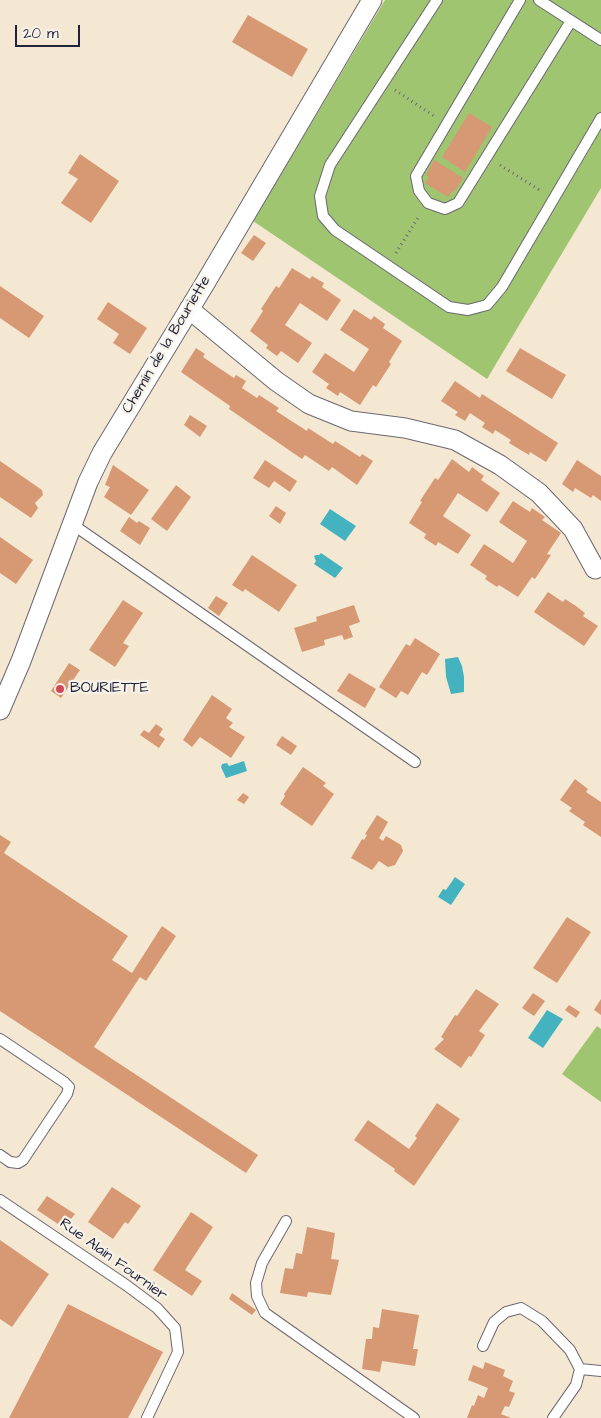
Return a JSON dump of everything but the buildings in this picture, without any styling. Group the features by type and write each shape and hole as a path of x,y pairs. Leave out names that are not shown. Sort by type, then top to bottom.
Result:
{"street":[{"name":"Chemin de la Bouriette","path":"0,710 88,482 102,453 372,0"},
{"path":"189,309 276,381 310,404 351,421 405,428 455,440 500,465 539,493 573,529 595,569"}],"lane":[{"path":"437,0 330,165 320,196 323,216 335,230 449,307 468,310 487,305 502,287 601,118"},
{"path":"520,0 416,176 419,191 428,203 445,209 458,203 571,20"},
{"path":"539,0 601,40"},
{"path":"72,524 415,762"},
{"path":"0,1039 64,1082 68,1087 68,1094 23,1160 18,1163 10,1162 0,1155"},
{"name":"Rue Alain Fournier","path":"0,1200 126,1285 157,1308 175,1328 178,1352 147,1418"},
{"path":"286,1221 262,1263 256,1283 257,1296 265,1313 414,1418"},
{"path":"483,1346 494,1322 506,1312 521,1308 542,1320 570,1350 580,1369 576,1385 553,1418"},
{"path":"580,1369 601,1371"}],"path":[{"path":"384,82 447,124"},
{"path":"487,157 553,199"},
{"path":"387,265 428,203"}],"green space":[{"path":"385,0 601,0 601,188 487,379 253,221"},
{"path":"597,1026 601,1029 601,1102 562,1074"}],"water":[{"path":"330,509 356,526 345,541 320,524"},
{"path":"321,553 343,568 335,578 314,564 316,561 314,556"},
{"path":"458,657 464,677 464,692 451,694 446,677 445,659"},
{"path":"244,761 247,771 226,778 221,767 222,764 227,763 229,766"},
{"path":"455,877 465,884 451,905 438,897 443,889 446,890"},
{"path":"547,1010 563,1019 543,1048 528,1038"}],"place":[{"name":"BOURIETTE","path":"60,689"}]}
